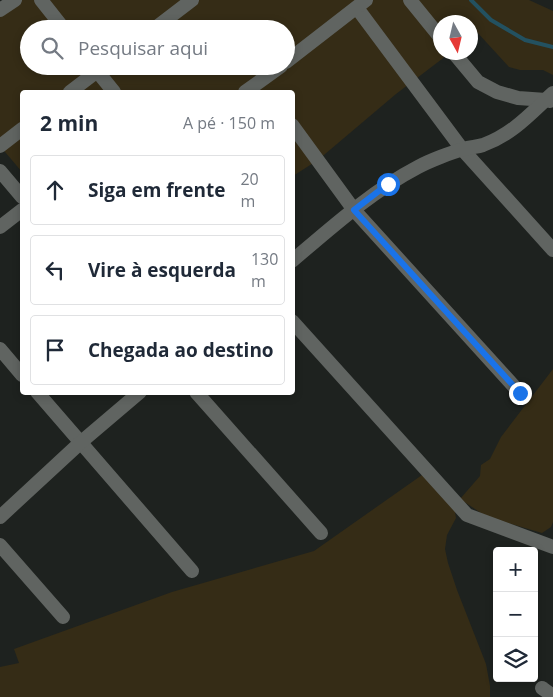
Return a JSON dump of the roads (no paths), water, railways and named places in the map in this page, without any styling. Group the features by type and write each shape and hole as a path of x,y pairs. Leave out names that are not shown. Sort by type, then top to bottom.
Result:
{"street":[{"path":"0,10 15,0"},
{"path":"41,0 57,20"},
{"path":"166,20 192,0"},
{"path":"410,0 433,28"},
{"path":"295,55 362,4 462,149 553,250"},
{"path":"460,60 478,82 497,92 518,98 551,98"},
{"path":"72,90 90,75"},
{"path":"103,75 113,90"},
{"path":"265,87 274,75"},
{"path":"295,259 388,184 420,166 462,149 482,145 499,138 519,125 551,98"},
{"path":"295,129 354,210 520,393"},
{"path":"0,146 20,131"},
{"path":"0,171 20,195"},
{"path":"0,227 20,212"},
{"path":"295,324 467,515 553,547"},
{"path":"0,349 20,373"},
{"path":"40,395 192,572"},
{"path":"0,517 80,443 136,395"},
{"path":"199,395 321,533"},
{"path":"0,545 63,617"}],"waterway":[{"path":"471,0 491,20 525,40 553,47"}]}
